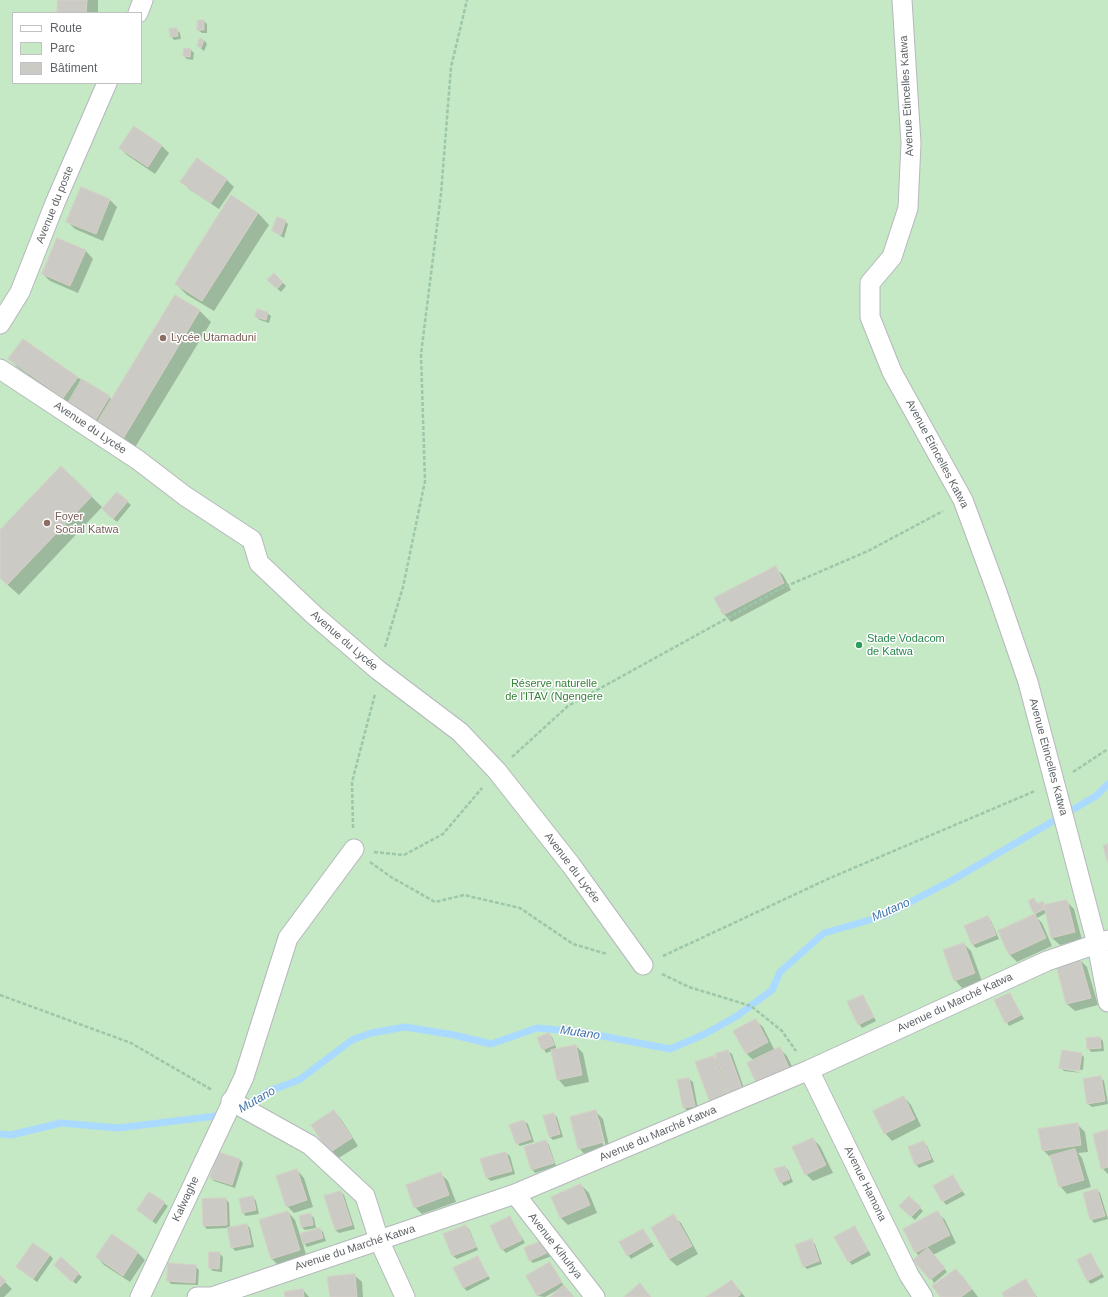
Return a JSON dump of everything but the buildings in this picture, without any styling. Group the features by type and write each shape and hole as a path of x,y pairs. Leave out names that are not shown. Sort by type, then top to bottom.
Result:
{"street":[{"path":"138,12 143,0"},
{"name":"Avenue Etincelles Katwa","path":"902,0 911,143 908,208 892,257 870,282 870,317 892,372 963,500 1028,682 1055,783 1103,942 1108,1002"},
{"name":"Avenue du poste","path":"0,324 20,292 55,202 107,84"},
{"name":"Avenue du Lycée","path":"0,369 138,460 185,496 252,540 259,563 314,615 378,670 460,732 497,771 571,865 643,965"},
{"name":"Kalwaghe","path":"140,1297 231,1100 244,1077 288,938 354,850"},
{"name":"Avenue du Marché Katwa","path":"197,1297 212,1297 515,1194 810,1070 1047,961 1103,942"},
{"name":"Avenue Hamona","path":"810,1070 909,1275 923,1297"},
{"path":"231,1100 310,1145 365,1196 379,1240 405,1297"},
{"name":"Avenue Kihuhya","path":"515,1194 595,1297"}],"path":[{"path":"354,850 352,782 379,679 378,670 403,587 425,481 420,354 441,194 451,67 467,0"},
{"path":"354,850 404,855 443,834 497,771 568,706 782,588 868,551 963,500"},
{"path":"643,965 830,878 1055,783 1108,750"},
{"path":"354,850 391,877 435,902 464,895 520,908 573,944"},
{"path":"643,965 689,987 751,1006 782,1031 810,1070"},
{"path":"0,995 131,1043 231,1100"}],"green space":[{"name":"Réserve naturelle de l'ITAV (Ngengere","path":"0,0 1108,0 1108,1297 0,1297"}],"waterway":[{"name":"Mutano","path":"245,1107 269,1091 299,1080 352,1040 371,1033 405,1027 454,1035 491,1044 537,1028 581,1032 670,1049 705,1034 737,1016 772,990 780,972 824,933 884,916 956,878 1096,796 1108,784"},
{"name":"Mutano","path":"0,1134 11,1135 61,1123 118,1128 224,1115"}],"place":[{"name":"Lycée Utamaduni","path":"163,338"},
{"name":"Foyer Social Katwa","path":"47,523"},
{"name":"Stade Vodacom de Katwa","path":"859,645"}]}
